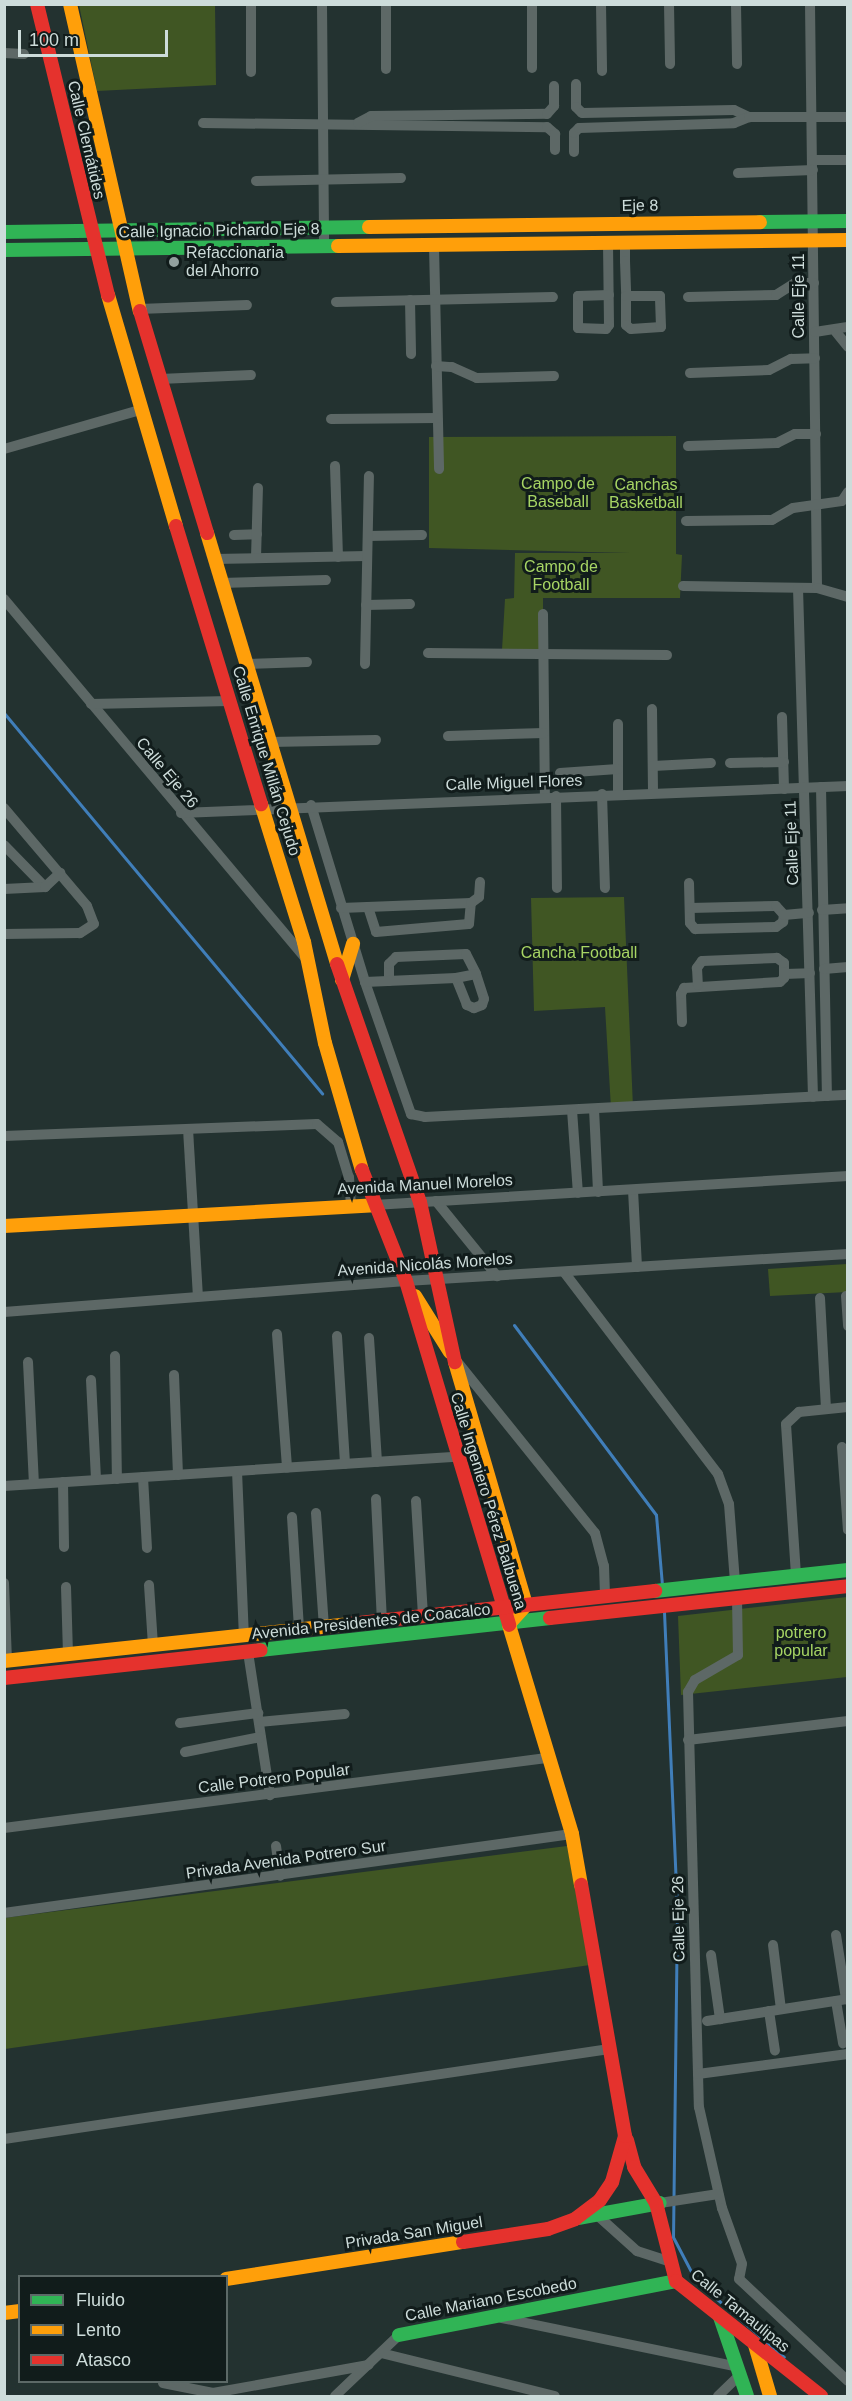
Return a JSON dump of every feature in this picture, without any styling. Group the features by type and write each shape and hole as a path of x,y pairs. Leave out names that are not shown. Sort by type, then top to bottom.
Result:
{"main road":[{"name":"Calle Clemátides","path":"37,4 95,249"},
{"name":"Calle Clemátides","path":"70,4 124,248"},
{"name":"Eje 8","path":"432,225 848,221"},
{"name":"Calle Ignacio Pichardo Eje 8","path":"4,232 432,225"},
{"path":"434,246 848,240"},
{"name":"Calle Ignacio Pichardo Eje 8","path":"11,250 434,246"},
{"name":"Calle Enrique Millán Cejudo","path":"124,248 160,380 342,980 420,1202 440,1279"},
{"name":"Calle Enrique Millán Cejudo","path":"95,249 140,410 310,964 325,1043 374,1205 405,1281"},
{"path":"342,980 353,944"},
{"name":"Avenida Manuel Morelos","path":"4,1226 374,1205"},
{"name":"Calle Ingeniero Pérez Balbuena","path":"405,1281 456,1457 509,1624 526,1605 454,1359 440,1279"},
{"path":"405,1281 454,1359"},
{"name":"Avenida Presidentes de Coacalco","path":"6,1660 848,1570"},
{"path":"812,1574 814,1589"},
{"name":"Avenida Presidentes de Coacalco","path":"4,1678 848,1586"},
{"path":"344,1624 347,1641"},
{"name":"Calle Tamaulipas","path":"509,1624 547,1758 572,1834 625,2136 634,2167 658,2203 676,2281 821,2397"},
{"path":"94,1651 96,1668"},
{"name":"Privada San Miguel","path":"228,2279 548,2229 575,2218 600,2200 612,2182 625,2136"},
{"path":"575,2218 658,2203"},
{"name":"Calle Mariano Escobedo","path":"399,2335 676,2281"},
{"path":"720,2317 747,2397"},
{"path":"755,2345 770,2397"}],"street":[{"path":"251,4 251,72"},
{"path":"322,4 324,246"},
{"path":"386,4 386,69"},
{"path":"532,4 532,68"},
{"path":"601,4 602,71"},
{"path":"669,4 670,64"},
{"path":"736,4 737,64"},
{"name":"Calle Eje 11","path":"810,4 817,588"},
{"path":"4,53 24,54"},
{"path":"576,84 576,107 582,113 734,110 749,117"},
{"path":"358,123 371,116 547,114 554,106 554,86"},
{"path":"574,152 574,133 579,128 734,123 749,117 848,117"},
{"path":"204,123 358,123 372,128 547,127 555,134 555,150"},
{"path":"738,173 848,160"},
{"path":"256,181 401,178"},
{"path":"608,243 609,295 608,327 578,328 577,299 580,295 609,295"},
{"path":"625,243 626,296 628,328 661,327 662,300 657,295 626,296"},
{"path":"434,246 439,469"},
{"path":"4,261 11,250"},
{"path":"688,297 776,295 795,283 814,283"},
{"path":"336,302 553,297"},
{"path":"410,300 411,354"},
{"path":"139,309 247,305"},
{"path":"815,332 836,332 848,327"},
{"path":"836,332 848,347"},
{"path":"690,373 769,370 791,359 815,358"},
{"path":"436,366 452,367 477,378 554,376"},
{"path":"160,380 251,375"},
{"path":"4,449 140,410"},
{"path":"332,419 437,418"},
{"path":"688,446 777,444 795,434 816,434"},
{"path":"334,466 338,557"},
{"path":"365,664 369,476"},
{"path":"256,558 258,488"},
{"path":"686,522 772,519 793,508 816,507 846,500"},
{"path":"234,535 257,534"},
{"path":"368,536 422,535"},
{"path":"214,559 367,556"},
{"path":"221,583 326,580"},
{"path":"683,586 817,588 848,597"},
{"name":"Calle Eje 11","path":"798,588 813,1097"},
{"name":"Calle Eje 26","path":"4,599 181,813 310,964"},
{"path":"366,605 410,604"},
{"path":"543,614 544,733 557,888"},
{"path":"428,653 543,656 667,655"},
{"path":"246,664 307,662"},
{"path":"91,704 230,700"},
{"path":"652,709 653,793"},
{"path":"782,717 784,789"},
{"path":"618,724 618,794"},
{"path":"448,736 544,733"},
{"path":"270,742 376,740"},
{"path":"730,763 784,762"},
{"path":"652,766 711,763"},
{"path":"561,773 618,770"},
{"name":"Calle Miguel Flores","path":"181,813 263,810 311,805 848,786"},
{"path":"821,787 827,1096"},
{"path":"602,794 605,888"},
{"path":"311,805 341,908 411,1114 572,1110 848,1095"},
{"path":"4,808 87,906 94,924 80,933 4,934"},
{"path":"4,845 45,887"},
{"path":"4,889 45,887 60,873"},
{"path":"341,908 471,903 479,897 480,882"},
{"path":"689,883 690,908 691,926 698,930 776,927 783,922 783,915 776,906 690,908"},
{"path":"368,907 376,932 469,924 471,903"},
{"path":"822,910 847,909"},
{"path":"783,915 809,914"},
{"path":"389,981 389,964 396,957 466,954 476,974 484,1003 474,1008 467,1005 456,978"},
{"path":"698,985 698,965 705,961 777,958 784,963 785,974"},
{"path":"824,969 848,967"},
{"path":"682,1022 682,991 698,985 777,983 785,974 810,973"},
{"path":"365,982 456,978 476,974"},
{"path":"594,1109 598,1192"},
{"path":"572,1110 578,1193"},
{"path":"4,1136 304,1122 327,1130 339,1142 344,1158 351,1206"},
{"path":"188,1129 198,1296"},
{"name":"Avenida Manuel Morelos","path":"374,1205 848,1176"},
{"path":"633,1190 637,1268"},
{"path":"436,1201 497,1276"},
{"name":"Avenida Nicolás Morelos","path":"4,1312 405,1281 848,1254"},
{"path":"564,1272 718,1474 729,1504 735,1582"},
{"path":"846,1296 848,1326"},
{"path":"820,1298 826,1408"},
{"path":"277,1334 287,1468"},
{"path":"337,1336 345,1464"},
{"path":"369,1338 377,1462"},
{"path":"115,1356 117,1479"},
{"path":"454,1359 594,1533 604,1566 605,1596"},
{"path":"28,1362 33,1484"},
{"path":"174,1375 178,1475"},
{"path":"91,1380 96,1480"},
{"path":"796,1575 786,1424 799,1412 848,1407"},
{"path":"842,1448 848,1530"},
{"path":"4,1486 456,1457"},
{"path":"237,1471 244,1635"},
{"path":"143,1477 147,1548"},
{"path":"63,1482 64,1546"},
{"path":"376,1499 382,1620"},
{"path":"416,1501 423,1616"},
{"path":"316,1513 324,1627"},
{"path":"292,1517 298,1629"},
{"path":"4,1583 6,1660"},
{"path":"149,1585 153,1645"},
{"path":"66,1587 68,1654"},
{"name":"Calle Eje 26","path":"737,1598 738,1655 689,1685 688,1740 699,2107 718,2194 741,2262 740,2280 848,2380"},
{"path":"248,1652 270,1796"},
{"path":"180,1723 345,1714"},
{"path":"688,1740 848,1721"},
{"path":"185,1752 261,1737"},
{"name":"Calle Potrero Popular","path":"4,1828 270,1796 547,1758"},
{"name":"Privada Avenida Potrero Sur","path":"4,1913 572,1834"},
{"path":"276,1846 280,1876"},
{"path":"836,1935 843,2000 843,2043"},
{"path":"773,1945 781,2009"},
{"path":"711,1955 720,2019"},
{"path":"707,2021 843,2000"},
{"path":"769,2011 775,2051"},
{"path":"4,2139 609,2049"},
{"path":"698,2074 848,2054"},
{"path":"658,2203 718,2194"},
{"path":"597,2215 637,2251 670,2262"},
{"path":"496,2316 739,2371 718,2397"},
{"name":"Calle Mariano Escobedo","path":"334,2397 399,2335"},
{"path":"381,2353 555,2397"},
{"path":"163,2383 213,2393 368,2365"}],"green space":[{"path":"79,5 215,5 216,85 97,91"},
{"path":"676,436 676,554 682,555 680,598 543,598 543,649 502,650 505,599 514,598 515,553 630,553 429,548 429,437"},
{"name":"Cancha Football","path":"624,897 633,1107 611,1108 605,1007 534,1011 531,898"},
{"path":"847,1264 847,1292 770,1296 768,1269"},
{"name":"potrero popular","path":"847,1597 847,1677 681,1695 678,1616"},
{"path":"567,1846 590,1965 5,2049 4,1918"}],"waterway":[{"path":"4,713 322,1093"},
{"path":"514,1325 656,1515 662,1585"},
{"path":"664,1612 677,1911 673,2237 696,2281 784,2357"}],"traffic: fast":[{"path":"760,222 848,221"},
{"path":"4,232 369,227"},
{"path":"4,250 338,246"},
{"path":"655,1591 848,1570"},
{"path":"260,1650 550,1618"},
{"path":"578,2218 660,2203"},
{"path":"399,2335 676,2281"},
{"path":"720,2317 747,2396"}],"traffic: slow":[{"path":"70,4 140,311"},
{"path":"369,227 760,222"},
{"path":"338,246 848,240"},
{"path":"108,295 176,526"},
{"path":"207,533 337,964"},
{"path":"261,804 304,942 325,1043 362,1170"},
{"path":"342,980 353,944"},
{"path":"4,1226 374,1205"},
{"path":"415,1296 450,1352"},
{"path":"455,1362 526,1605 509,1624"},
{"path":"4,1661 350,1624"},
{"path":"509,1625 572,1834 581,1885"},
{"path":"228,2279 463,2242"},
{"path":"4,2313 18,2311"},
{"path":"755,2345 770,2396"}],"traffic: jam":[{"path":"37,4 108,295"},
{"path":"140,311 207,533"},
{"path":"176,526 261,804"},
{"path":"337,964 420,1202 455,1362"},
{"path":"362,1170 406,1281 509,1625"},
{"path":"550,1618 848,1586"},
{"path":"350,1624 655,1591"},
{"path":"4,1678 260,1650"},
{"path":"463,2242 548,2229 575,2219 600,2200 612,2182 625,2136 581,1885"},
{"path":"627,2140 634,2167 656,2203 676,2281 821,2396"}],"place":[{"name":"Refaccionaria del Ahorro","path":"174,262"}],"park label":[{"name":"Campo de Baseball","path":"558,493"},
{"name":"Canchas Basketball","path":"646,494"},
{"name":"Campo de Football","path":"561,576"}]}
